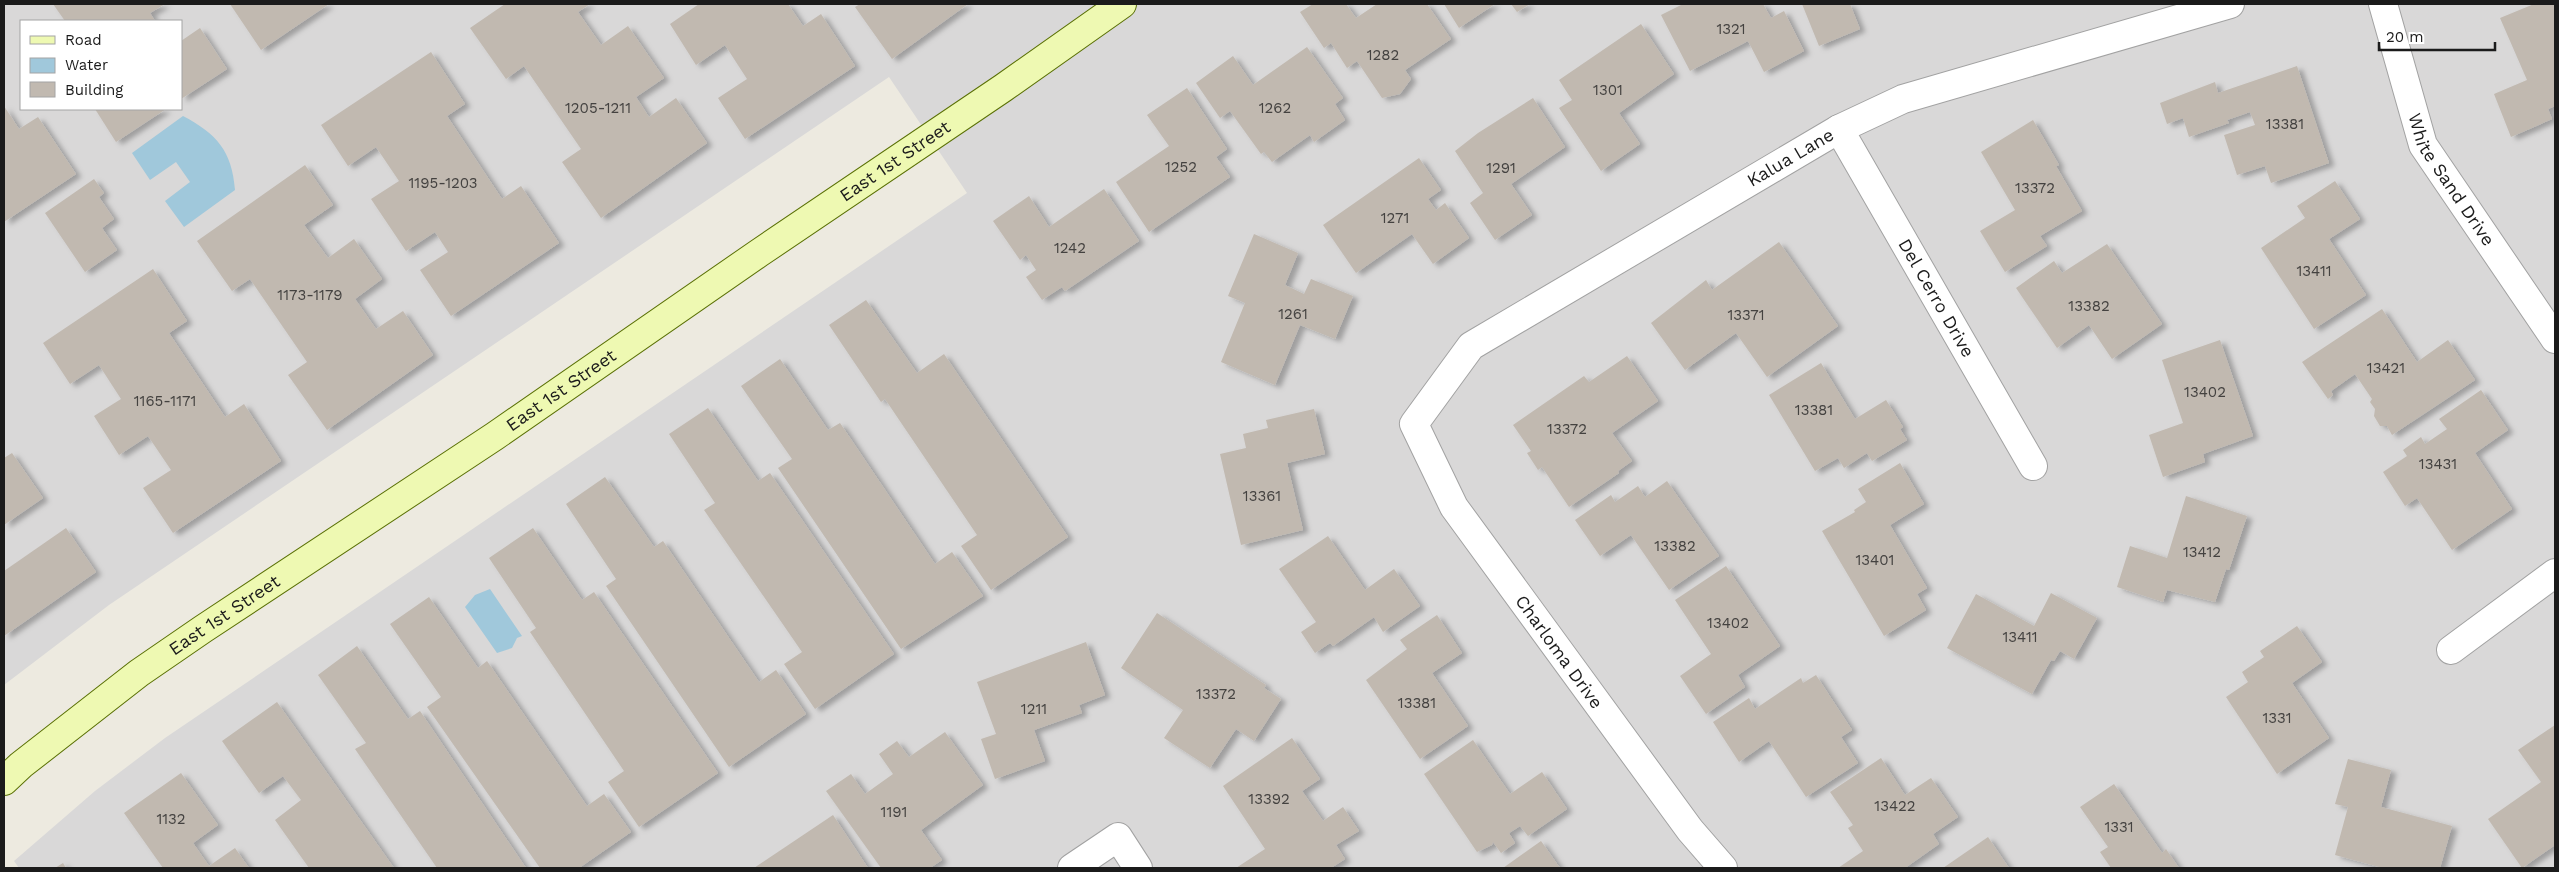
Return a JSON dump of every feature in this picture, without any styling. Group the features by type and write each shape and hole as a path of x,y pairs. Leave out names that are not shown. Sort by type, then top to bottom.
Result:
{"main road":[{"name":"East 1st Street","path":"4,781 20,765 139,673 203,628 495,436 759,253 1003,88 1122,4"}],"street":[{"name":"Kalua Lane","path":"1414,424 1471,346 1839,129 1903,99 2230,4"},
{"name":"White Sand Drive","path":"2384,4 2423,145 2555,339"},
{"name":"Del Cerro Drive","path":"1839,129 2033,466"},
{"name":"Charloma Drive","path":"1414,424 1454,507 1690,830 1723,868"},
{"path":"2451,650 2555,573"},
{"path":"1072,868 1118,837 1138,868"}],"shaded area":[{"path":"4,4 2555,4 2555,868 19,868 14,861 95,791 165,738 967,193 889,77 109,605 4,685"}],"water":[{"path":"183,116 205,130 221,145 230,165 235,190 184,227 165,201 190,182 176,162 150,180 132,153"},
{"path":"490,589 522,636 517,638 512,648 497,653 465,607 475,595"}],"building":[{"path":"53,4 165,4 150,13 154,20 64,20"},
{"path":"230,4 329,4 261,50"},
{"path":"505,4 590,4 578,12 601,45 628,26 664,78 636,97 649,117 676,98 707,143 601,218 562,162 581,149 524,66 506,79 470,28"},
{"path":"699,4 788,4 803,26 821,14 855,66 745,139 718,98 747,79 725,45 696,65 670,24"},
{"path":"860,4 968,4 892,59 855,7"},
{"path":"1313,4 1346,4 1356,18 1377,4 1427,4 1451,39 1405,70 1411,79 1400,94 1382,98 1357,61 1347,68 1331,43 1324,48 1300,12"},
{"path":"1444,4 1495,4 1459,28"},
{"path":"1511,4 1530,4 1517,12"},
{"path":"1683,4 1763,4 1771,18 1784,11 1804,51 1764,72 1748,41 1690,71 1661,15"},
{"path":"1802,4 1850,4 1860,29 1819,46"},
{"path":"2534,4 2555,4 2555,106 2548,109 2552,119 2511,137 2494,94 2527,80 2500,18"},
{"path":"1641,24 1674,74 1619,113 1640,144 1601,171 1559,108 1572,100 1559,80"},
{"path":"200,28 227,69 182,98 182,40"},
{"path":"1307,47 1343,98 1335,104 1345,120 1314,142 1310,135 1272,162 1264,152 1261,154 1230,111 1220,118 1196,83 1233,56 1253,85"},
{"path":"431,52 465,104 447,116 502,199 521,186 559,243 451,316 420,270 448,252 435,232 406,251 371,199 399,181 376,147 348,166 321,125"},
{"path":"2297,66 2329,163 2271,183 2265,166 2237,175 2224,135 2255,125 2250,112 2227,120 2229,123 2189,137 2183,118 2167,124 2160,103 2215,82 2218,93"},
{"path":"1187,88 1227,149 1216,157 1230,177 1149,232 1116,182 1169,146 1147,115"},
{"path":"1533,98 1565,147 1511,184 1532,215 1495,240 1470,203 1483,193 1455,151 1478,133"},
{"path":"4,106 19,129 38,117 76,174 4,222"},
{"path":"96,110 164,110 116,142"},
{"path":"2033,120 2059,165 2056,166 2082,211 2040,236 2047,246 2005,272 1980,231 2015,210 1981,152"},
{"path":"1419,158 1441,190 1428,199 1436,210 1445,203 1469,238 1433,264 1412,234 1356,273 1323,225"},
{"path":"305,165 333,205 304,225 328,258 354,239 382,279 355,299 376,329 403,311 433,355 327,430 288,375 307,362 250,279 232,291 197,241"},
{"path":"94,179 104,193 99,197 114,219 102,228 117,250 85,272 45,213"},
{"path":"2335,181 2360,219 2329,239 2366,295 2314,329 2261,248 2305,218 2297,206"},
{"path":"1104,189 1139,241 1065,291 1062,287 1042,300 1026,277 1036,270 1026,255 1020,260 993,221 1029,196 1049,227"},
{"path":"1254,234 1298,253 1285,285 1304,294 1311,279 1353,296 1335,339 1300,325 1275,385 1221,362 1245,303 1228,296"},
{"path":"1779,242 1838,326 1767,377 1736,333 1685,370 1651,323 1706,280 1712,290"},
{"path":"2107,244 2162,324 2112,359 2089,325 2057,348 2016,288 2054,261 2062,273"},
{"path":"153,269 187,321 169,333 225,417 244,404 281,461 173,533 143,488 171,470 148,436 119,455 94,416 121,399 99,365 70,384 43,343"},
{"path":"866,300 917,373 944,354 1068,537 991,590 961,546 977,535 885,399 881,402 829,325"},
{"path":"2382,309 2417,362 2448,340 2475,380 2392,435 2387,426 2380,426 2374,416 2375,409 2370,402 2372,399 2355,374 2331,391 2333,395 2328,399 2302,362"},
{"path":"2220,340 2253,436 2203,454 2205,462 2163,477 2149,435 2183,423 2162,360"},
{"path":"1627,356 1658,401 1612,433 1632,461 1618,471 1619,473 1569,507 1542,467 1538,470 1527,453 1531,451 1513,425 1584,376 1589,382"},
{"path":"780,359 828,430 840,423 935,564 952,552 983,596 901,649 778,468 792,459 741,386"},
{"path":"1821,363 1855,419 1886,400 1903,427 1900,429 1907,440 1872,461 1867,453 1844,468 1838,458 1815,471 1769,395"},
{"path":"2481,390 2508,430 2475,453 2512,509 2452,550 2417,498 2405,506 2383,472 2407,456 2403,450 2421,437 2425,444 2447,429 2439,419"},
{"path":"708,408 758,481 770,473 894,654 815,709 784,664 802,652 704,510 715,503 669,434"},
{"path":"1314,409 1325,454 1287,463 1303,530 1241,545 1220,454 1246,448 1243,434 1268,428 1266,420"},
{"path":"12,453 43,498 4,525 4,458"},
{"path":"1900,463 1924,504 1890,525 1927,588 1917,594 1926,610 1884,636 1822,531 1855,512 1854,510 1866,502 1858,489"},
{"path":"605,477 654,547 663,541 759,682 776,670 806,714 729,767 606,586 616,579 566,504"},
{"path":"1667,481 1719,556 1669,590 1631,535 1600,556 1575,520 1611,495 1615,502 1638,486 1645,497"},
{"path":"2186,496 2247,516 2229,570 2226,569 2215,602 2167,590 2163,602 2117,587 2130,546 2167,558"},
{"path":"66,528 96,572 4,636 4,571"},
{"path":"533,528 582,600 594,592 718,773 639,827 608,782 624,771 530,632 536,628 489,558"},
{"path":"1328,536 1365,590 1394,569 1420,606 1383,632 1374,617 1333,646 1330,643 1315,653 1301,632 1316,622 1279,569"},
{"path":"1726,566 1780,646 1738,675 1745,687 1706,714 1680,676 1711,654 1675,600"},
{"path":"2051,593 2097,618 2074,659 2060,651 2054,661 2051,660 2032,694 1947,648 1976,594 2034,626"},
{"path":"429,597 478,668 487,661 587,806 604,794 631,832 579,868 540,868 427,707 441,697 390,624"},
{"path":"1157,613 1266,685 1264,688 1281,699 1254,741 1236,729 1210,768 1164,738 1183,710 1121,668"},
{"path":"1437,615 1462,653 1432,673 1468,726 1420,759 1366,680 1407,649 1400,640"},
{"path":"2297,626 2322,662 2292,683 2329,738 2277,774 2226,697 2248,682 2242,672 2264,657 2260,651"},
{"path":"1086,642 1105,695 1079,705 1082,713 1034,730 1045,761 995,779 981,739 996,734 977,682"},
{"path":"357,646 408,719 420,711 526,868 437,868 355,749 366,743 318,675"},
{"path":"1816,675 1852,730 1841,737 1858,763 1806,797 1769,741 1739,762 1713,722 1749,698 1755,709 1801,678 1803,683"},
{"path":"277,702 394,868 309,868 275,820 301,800 283,776 259,793 222,741"},
{"path":"2555,725 2555,845 2522,868 2488,819 2541,782 2518,750"},
{"path":"945,732 983,785 921,830 942,860 930,868 881,868 826,791 851,774 865,794 893,774 879,754 897,741 909,757"},
{"path":"1292,738 1320,779 1302,791 1323,821 1343,807 1359,831 1336,845 1345,859 1331,868 1236,868 1265,849 1223,786"},
{"path":"1473,740 1510,794 1542,772 1567,809 1528,836 1520,826 1509,833 1515,843 1501,853 1493,842 1492,845 1477,852 1424,774"},
{"path":"1881,758 1905,795 1931,778 1958,817 1933,834 1939,844 1905,868 1838,868 1863,851 1848,828 1853,825 1830,792"},
{"path":"2348,759 2391,770 2381,807 2452,826 2440,868 2383,868 2335,855 2348,807 2335,804"},
{"path":"181,773 218,825 193,843 209,866 235,848 249,868 163,868 124,813"},
{"path":"2114,784 2162,853 2166,849 2179,868 2111,868 2100,852 2108,847 2080,807"},
{"path":"833,815 868,868 754,868"},
{"path":"1988,837 2009,868 1943,868"},
{"path":"1541,841 1560,868 1503,868"},
{"path":"63,863 66,868 55,868"}]}
